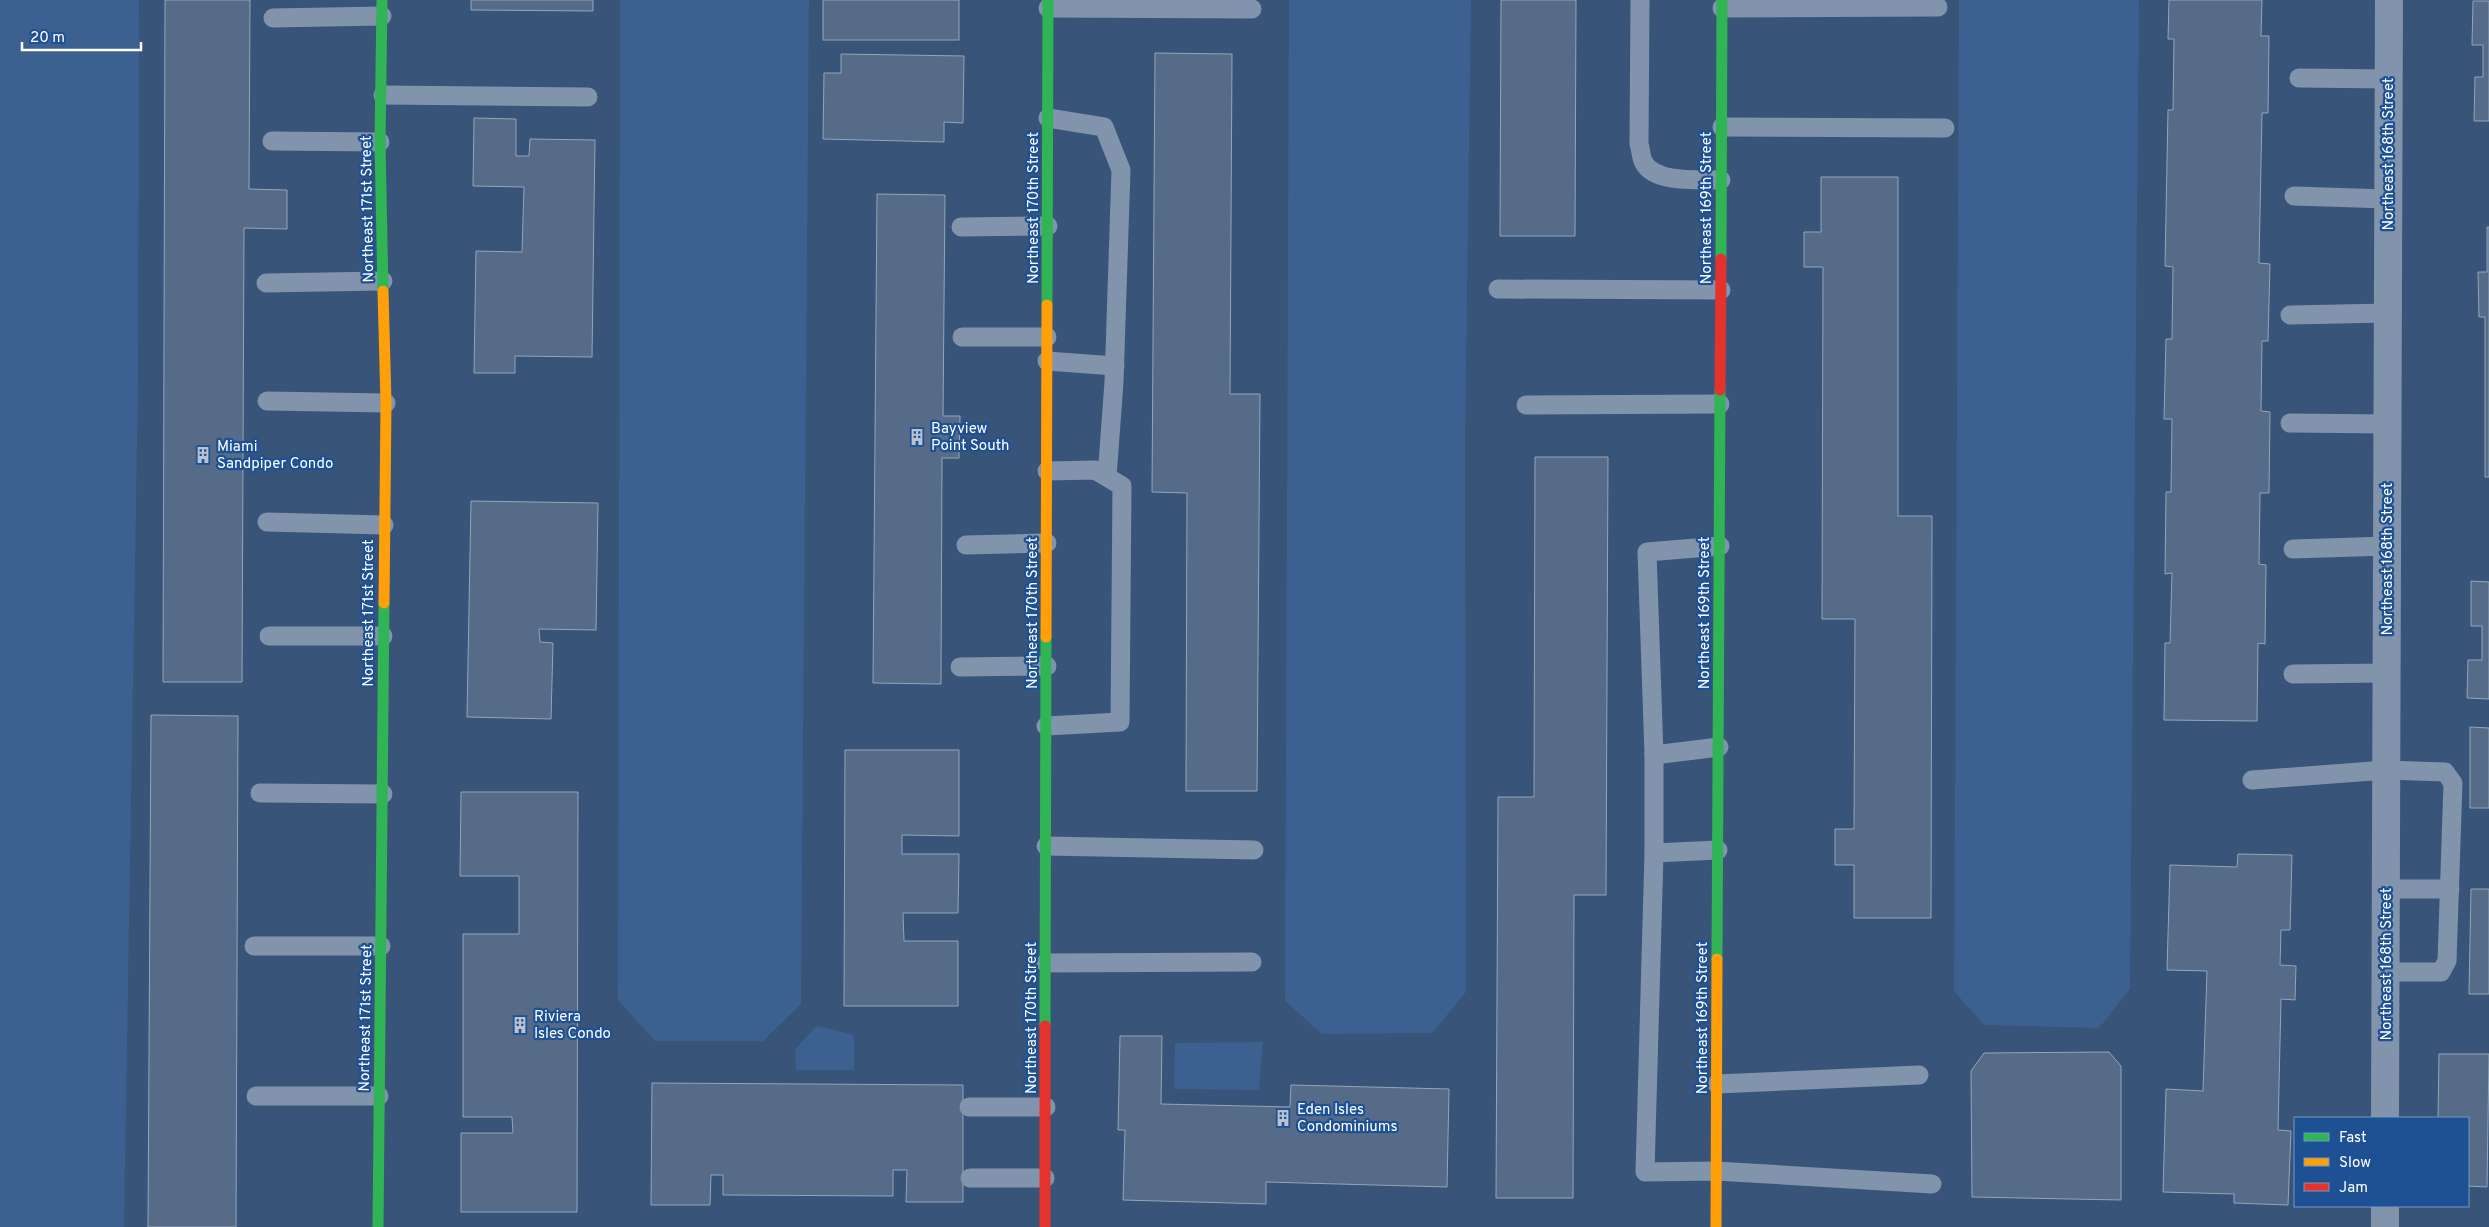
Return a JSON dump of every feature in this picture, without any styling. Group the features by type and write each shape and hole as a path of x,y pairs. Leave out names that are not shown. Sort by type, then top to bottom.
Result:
{"street":[{"name":"Northeast 168th Street","path":"2385,1117 2389,0"},
{"name":"Northeast 170th Street","path":"1045,1227 1048,4"},
{"name":"Northeast 169th Street","path":"1716,1227 1722,4"},
{"name":"Northeast 171st Street","path":"378,1227 386,403 380,142 382,8"},
{"path":"2385,1207 2385,1227"}],"lane":[{"path":"1640,0 1639,144 1644,163 1652,172 1661,177 1721,180"},
{"path":"1048,4 1252,9"},
{"path":"1722,4 1938,7"},
{"path":"273,18 382,8"},
{"path":"2298,78 2388,79"},
{"path":"382,96 588,97"},
{"path":"1048,118 1104,127 1121,170 1115,366 1107,477"},
{"path":"1722,127 1945,128"},
{"path":"272,142 380,142"},
{"path":"2294,196 2388,199"},
{"path":"961,227 1048,226"},
{"path":"266,283 383,282"},
{"path":"1498,290 1721,290"},
{"path":"2290,315 2388,313"},
{"path":"962,337 1047,337"},
{"path":"1047,361 1115,366"},
{"path":"267,401 386,403"},
{"path":"1526,405 1720,404"},
{"path":"2290,423 2388,424"},
{"path":"1046,726 1120,722 1122,486 1095,470 1047,471"},
{"path":"267,522 384,525"},
{"path":"966,545 1047,544"},
{"path":"1720,546 1647,552 1654,755 1654,853 1645,1172 1716,1171 1932,1184"},
{"path":"2293,549 2387,546"},
{"path":"269,636 383,636"},
{"path":"960,667 1047,666"},
{"path":"2294,674 2387,673"},
{"path":"1654,755 1719,747"},
{"path":"2252,780 2386,770 2445,772 2453,783 2447,961 2441,972 2386,972"},
{"path":"260,793 383,794"},
{"path":"1046,846 1254,850"},
{"path":"1654,853 1718,850"},
{"path":"2386,889 2450,890"},
{"path":"254,946 381,946"},
{"path":"1046,963 1252,962"},
{"path":"1717,1084 1919,1075"},
{"path":"256,1096 379,1096"},
{"path":"970,1107 1046,1107"},
{"path":"970,1178 1045,1178"}],"water":[{"path":"0,0 139,0 138,386 124,1227 0,1227"},
{"path":"620,0 809,0 801,1004 763,1041 655,1041 618,1000"},
{"path":"1289,0 1471,0 1465,445 1466,992 1432,1033 1322,1034 1285,1001"},
{"path":"1959,0 2139,0 2130,989 2099,1028 1984,1025 1954,991"},
{"path":"817,1026 854,1035 854,1070 796,1070 795,1049"},
{"path":"1263,1042 1259,1090 1174,1089 1175,1043"}],"building":[{"name":"Miami Sandpiper Condo","path":"165,0 250,0 249,189 287,190 287,229 244,228 242,682 163,682"},
{"path":"471,0 593,0 593,11 471,10"},
{"path":"823,0 959,0 959,40 823,40"},
{"path":"1501,0 1576,0 1575,236 1500,236"},
{"path":"2169,0 2262,0 2261,36 2269,36 2268,113 2262,113 2259,263 2270,264 2268,341 2262,341 2261,411 2270,412 2269,493 2260,493 2259,564 2266,565 2265,644 2258,643 2257,721 2164,720 2165,643 2170,643 2172,573 2165,574 2166,492 2171,492 2172,419 2164,419 2166,339 2172,339 2173,267 2165,266 2168,110 2173,110 2174,39 2168,39"},
{"path":"2473,1 2489,1 2489,121 2474,121 2475,77 2483,77 2483,45 2472,45"},
{"path":"1155,53 1232,54 1230,394 1260,394 1257,791 1186,791 1187,493 1152,492"},
{"path":"841,54 964,56 963,123 944,122 944,142 823,139 824,73 841,73"},
{"path":"474,118 516,119 516,156 529,156 530,139 595,140 592,357 515,356 515,373 474,373 476,251 522,252 524,187 473,186"},
{"path":"1821,177 1898,177 1898,516 1932,516 1931,918 1854,918 1854,865 1835,865 1835,829 1854,829 1855,619 1822,619 1823,267 1804,267 1804,232 1821,232"},
{"name":"Bayview Point South","path":"877,194 945,195 943,416 960,416 959,458 942,458 941,684 873,683"},
{"path":"2487,227 2489,227 2489,477 2485,477 2485,317 2479,317 2478,272 2487,272"},
{"path":"1535,457 1608,457 1606,895 1574,895 1573,1198 1496,1198 1498,797 1534,797"},
{"path":"471,501 598,503 596,630 539,629 540,642 553,643 551,719 467,717"},
{"path":"2471,581 2489,582 2489,699 2467,698 2468,660 2482,660 2482,626 2471,626"},
{"path":"151,715 238,716 236,1227 148,1227"},
{"path":"2470,727 2489,728 2489,808 2470,808"},
{"path":"845,750 959,750 959,836 902,835 902,854 959,854 958,913 903,913 904,941 958,941 958,1006 844,1006"},
{"name":"Riviera Isles Condo","path":"461,792 578,792 577,1212 461,1212 461,1133 513,1133 512,1117 463,1117 463,934 519,934 519,876 460,876"},
{"path":"2238,854 2292,855 2290,930 2281,930 2280,965 2296,966 2295,1000 2281,999 2278,1130 2291,1131 2288,1205 2234,1203 2234,1194 2163,1192 2166,1089 2203,1091 2207,971 2167,970 2170,865 2237,867"},
{"path":"2471,889 2489,889 2489,994 2469,994"},
{"name":"Eden Isles Condominiums","path":"1120,1036 1162,1036 1161,1104 1290,1107 1291,1085 1449,1089 1447,1187 1266,1182 1266,1204 1123,1200 1125,1130 1118,1130"},
{"path":"2109,1052 2121,1066 2121,1200 1972,1197 1971,1071 1984,1053"},
{"path":"2439,1054 2489,1054 2487,1187 2469,1186 2469,1117 2438,1117"},
{"path":"652,1083 963,1085 963,1202 906,1202 907,1170 893,1170 893,1196 723,1195 723,1175 711,1175 710,1205 651,1205"}],"traffic: fast":[{"path":"382,0 380,142 383,291"},
{"path":"1047,305 1048,0"},
{"path":"1721,259 1722,0"},
{"path":"1717,959 1720,390"},
{"path":"378,1227 384,603"},
{"path":"1045,1026 1046,637"}],"traffic: slow":[{"path":"383,291 386,403 384,603"},
{"path":"1046,637 1047,305"},
{"path":"1716,1227 1717,959"}],"traffic: jam":[{"path":"1720,390 1721,259"},
{"path":"1045,1026 1045,1227"}],"place":[{"name":"Bayview Point South","path":"917,437"},
{"name":"Miami Sandpiper Condo","path":"203,455"},
{"name":"Riviera Isles Condo","path":"520,1025"},
{"name":"Eden Isles Condominiums","path":"1283,1118"}]}
